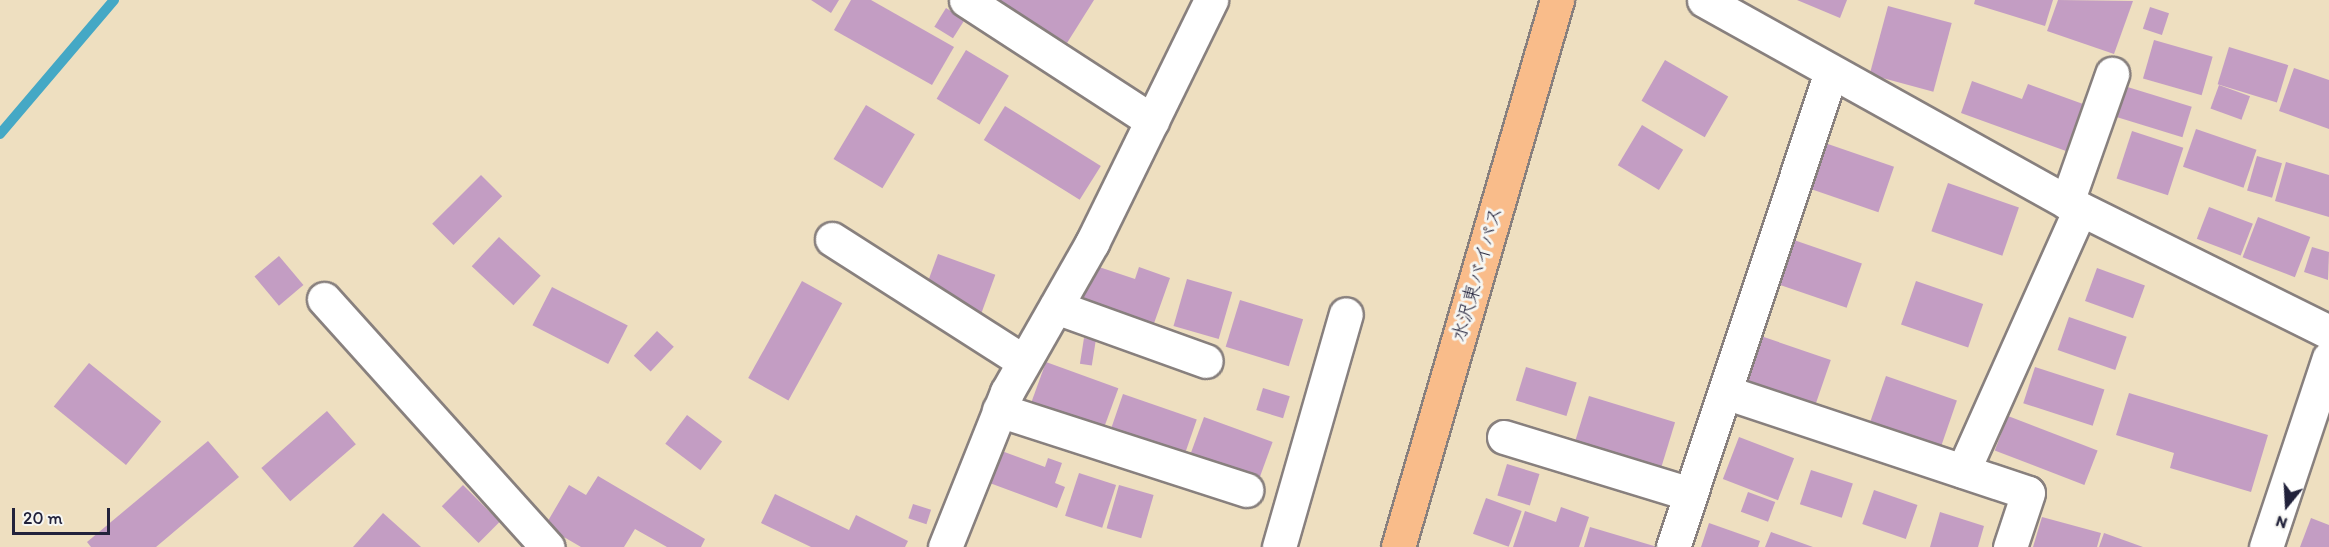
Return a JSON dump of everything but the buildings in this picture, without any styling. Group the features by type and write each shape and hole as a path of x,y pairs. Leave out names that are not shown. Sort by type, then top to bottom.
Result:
{"highway":[{"name":"水沢東バイパス","path":"1398,547 1557,0"}],"street":[{"path":"966,0 1152,121"},
{"path":"945,547 999,410 1023,361 1092,243 1211,0"},
{"path":"1704,0 1831,73 2073,205 2329,332"},
{"path":"1673,547 1831,73"},
{"path":"1963,471 2073,205 2112,74"},
{"path":"832,239 1023,361"},
{"path":"324,299 547,547"},
{"path":"1056,307 1206,361"},
{"path":"1279,547 1346,315"},
{"path":"2266,547 2329,358"},
{"path":"1725,392 2028,493 2010,547"},
{"path":"999,410 1246,490"},
{"path":"1504,437 1690,494"}],"waterway":[{"path":"0,134 114,0"}]}
